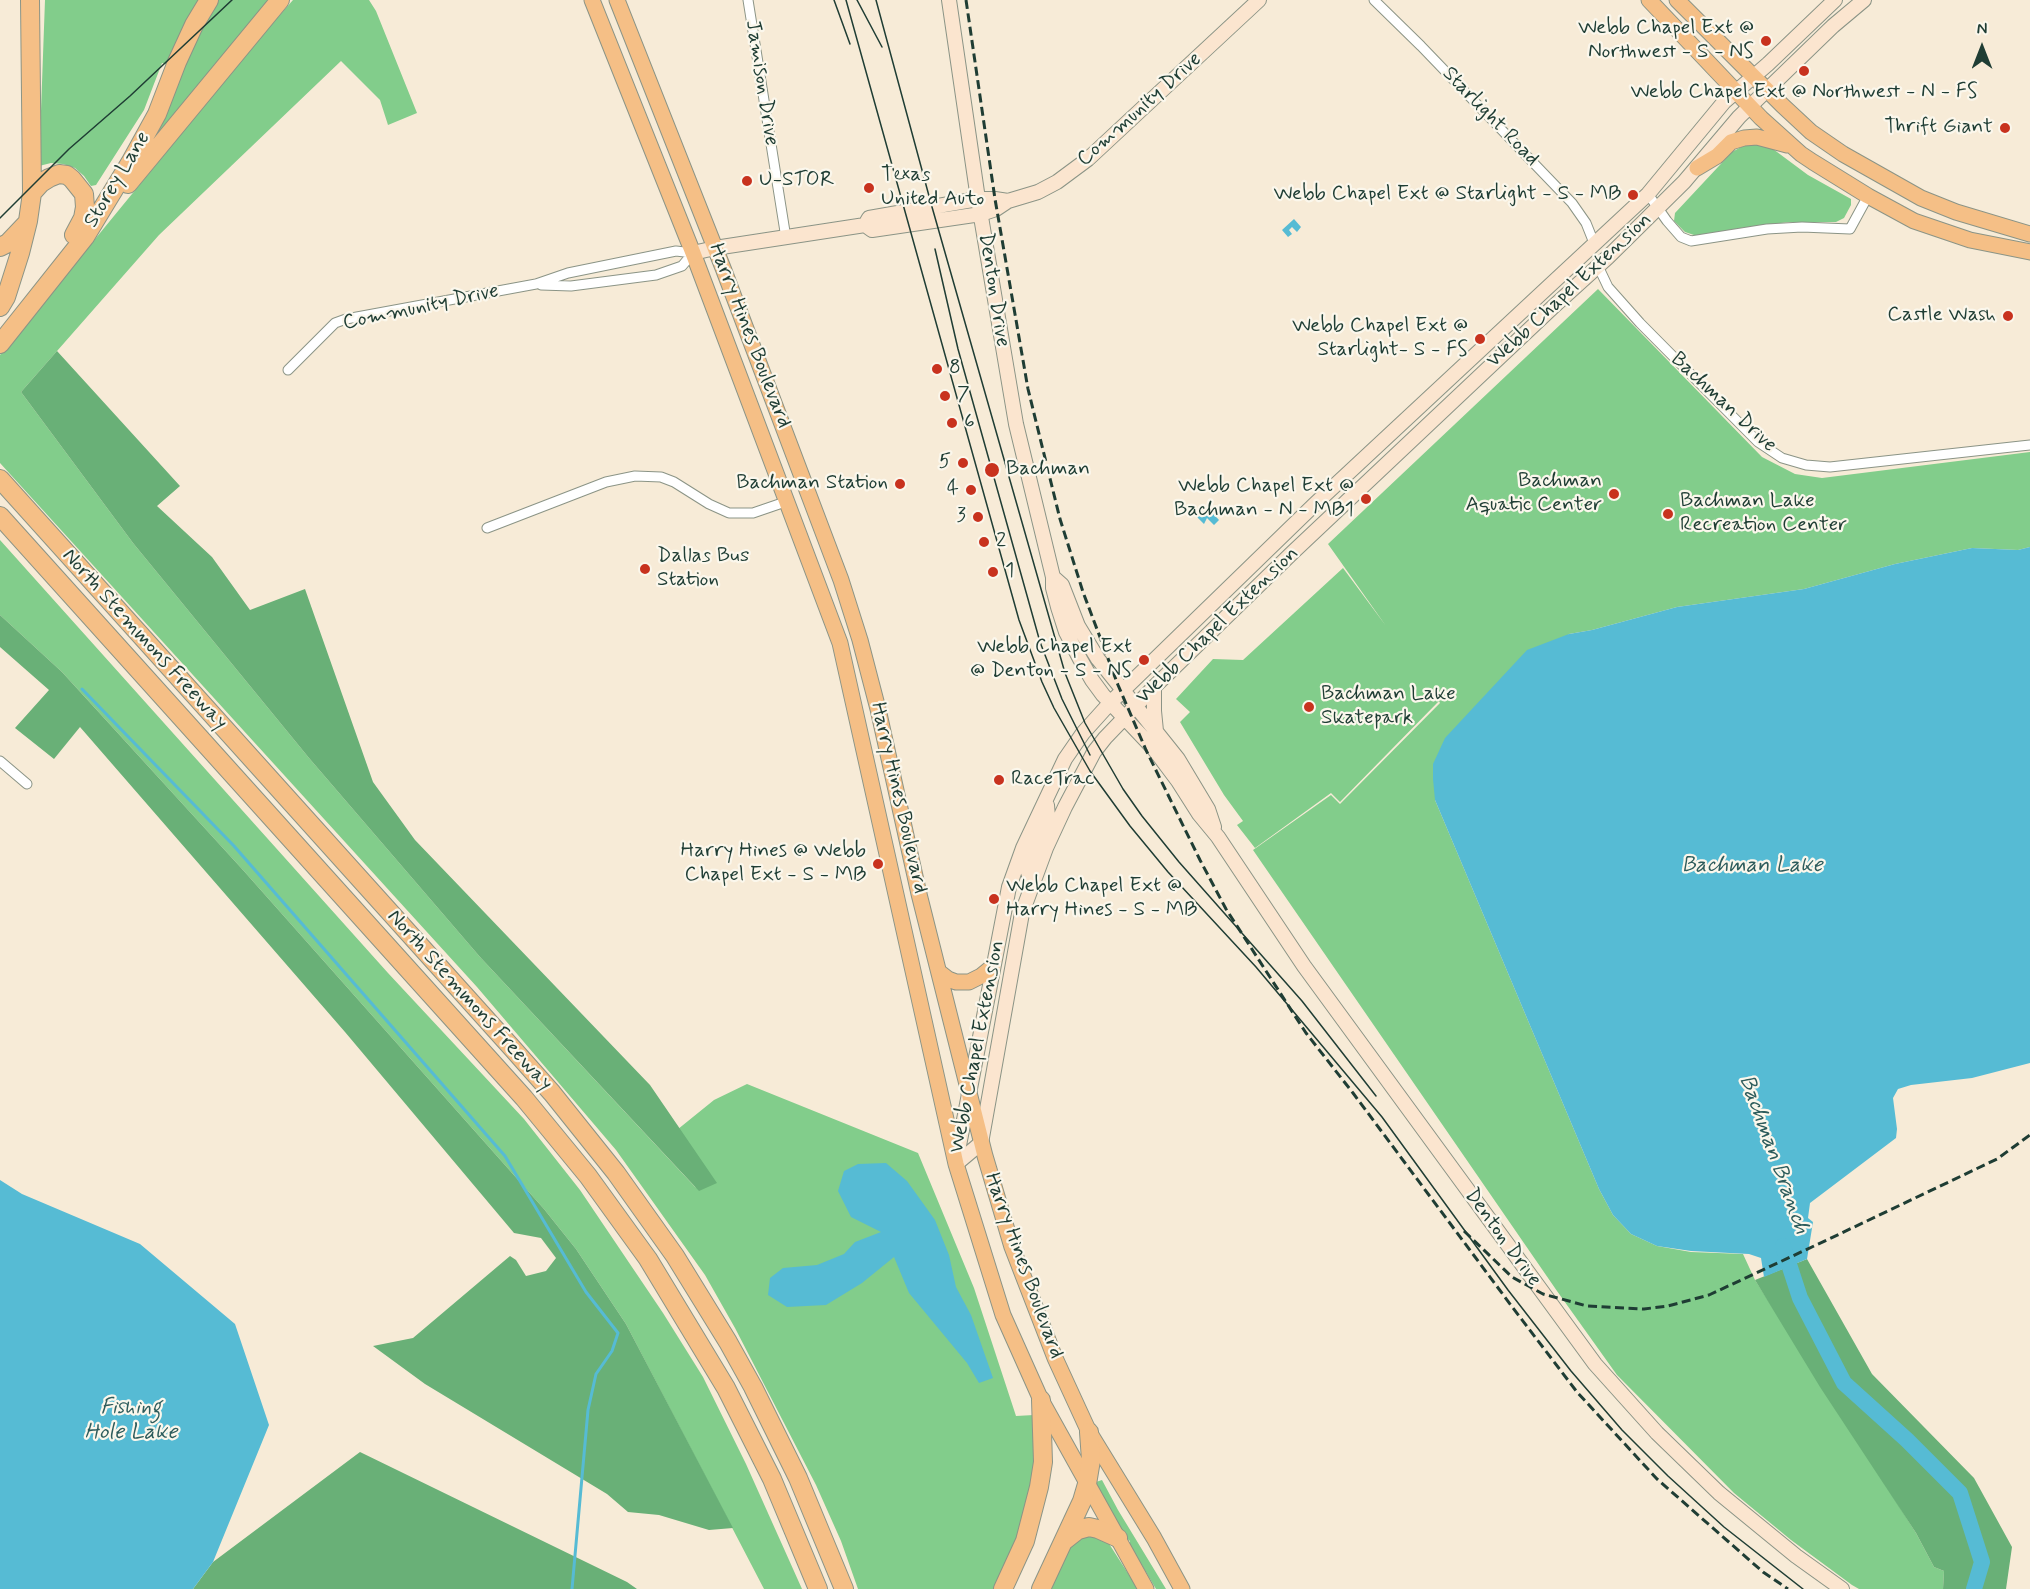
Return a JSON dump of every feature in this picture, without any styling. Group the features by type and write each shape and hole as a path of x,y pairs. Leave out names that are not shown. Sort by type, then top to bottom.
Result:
{"highway":[{"path":"3,294 28,221 32,193 30,0"},
{"name":"Storey Lane","path":"0,344 85,237 130,163 157,114 177,62 209,0"},
{"path":"85,237 280,0"},
{"path":"32,193 41,183 59,174 68,175 84,194 83,218 41,291"},
{"path":"0,247 8,243 28,221"},
{"name":"North Stemmons Freeway","path":"0,479 513,1049 616,1173 646,1213 702,1298 753,1387 802,1487 843,1589"},
{"name":"North Stemmons Freeway","path":"0,516 524,1098 588,1176 648,1259 726,1388 772,1479 818,1589"},
{"path":"1003,1589 1025,1541 1039,1487 1043,1462 1041,1400"},
{"path":"1041,1589 1064,1541 1087,1484 1091,1460 1089,1432"},
{"path":"1064,1541 1078,1530 1089,1527 1118,1538"}],"main road":[{"name":"Harry Hines Boulevard","path":"617,0 624,7 841,579 878,710 919,894 981,1143 994,1192 1033,1304 1089,1432 1154,1538 1182,1589"},
{"name":"Denton Drive","path":"949,0 978,199 1016,424 1053,577 1058,607 1066,632 1092,680 1110,703 1154,749 1199,814 1218,837 1304,966 1595,1364 1656,1433 1719,1493 1796,1556 1842,1589"},
{"name":"Community Drive","path":"693,253 865,225 872,230 981,214 996,209 1008,201 1038,192 1077,168 1259,0"},
{"path":"1649,0 1750,106 1793,147 1813,162 1914,221 1970,240 2030,252"},
{"path":"1677,0 1811,132 1862,166 1921,198 1956,212 2030,234"},
{"name":"Webb Chapel Extension","path":"956,1164 1009,888 1023,849 1065,759 1088,727 1315,504 1648,194 1724,102 1835,0"},
{"name":"Webb Chapel Extension","path":"956,1164 981,1143 1022,913 1046,848 1084,770 1105,738 1243,601 1658,208 1697,168 1739,117 1827,32 1864,0"},
{"name":"Harry Hines Boulevard","path":"594,1 788,501 840,644 956,1164 1004,1316 1041,1400 1146,1589"},
{"path":"1697,168 1717,156 1731,142 1744,138 1757,137 1793,147"},
{"name":"Community Drive","path":"865,225 869,218 978,199 1008,201"},
{"path":"1935,229 1944,223 1952,222 1984,230 2001,226"},
{"path":"1594,243 1598,266"},
{"path":"1448,380 1461,395"},
{"path":"788,501 811,498"},
{"path":"1315,504 1329,519"},
{"path":"1243,601 1243,591 1270,561 1279,539"},
{"name":"Denton Drive","path":"1053,577 1062,585 1070,608 1088,642 1123,691 1178,759 1208,809 1218,837"},
{"path":"1154,687 1156,731"},
{"path":"857,714 878,710"},
{"path":"1035,878 1029,875 1027,869 1048,817 1047,800"},
{"path":"896,899 919,894"},
{"path":"939,972 956,982 969,982 992,967"}],"street":[{"name":"Jamison Drive","path":"748,0 786,238"},
{"name":"Starlight Road","path":"1374,0 1566,197 1586,223 1594,243"},
{"path":"1648,194 1681,237 1691,241 1790,227 1850,229 1868,196"},
{"name":"Community Drive","path":"288,370 335,323 346,319 536,284 568,273 676,251 693,253"},
{"name":"Community Drive","path":"536,284 571,286 656,275 682,266 693,253"},
{"name":"Bachman Drive","path":"1598,266 1608,287 1640,323 1758,442 1782,458 1806,465 1830,467 2030,445"},
{"path":"487,528 606,482 635,476 661,477 674,482 709,504 729,513 753,513 788,501"},
{"path":"0,761 27,784"}],"green space":[{"path":"45,0 271,0 150,145 180,69 162,63 144,110 96,185 91,186 75,168 51,163 39,166"},
{"path":"293,0 369,0 376,11 417,113 388,125 380,100 341,61 159,235 21,392 133,543 309,758 480,957 696,1188 667,1138 714,1100 747,1084 918,1153 974,1288 1016,1416 1034,1415 1037,1457 1025,1521 994,1589 858,1589 841,1541 816,1485 735,1328 705,1275 616,1150 477,987 0,463 0,355"},
{"path":"1758,144 1773,149 1808,175 1851,199 1851,205 1844,218 1836,222 1789,222 1697,236 1685,232 1674,221 1675,213 1732,152 1743,146"},
{"path":"1598,289 1762,457 1795,474 1822,478 2030,452 2030,547 2018,550 1972,548 1895,564 1804,589 1677,607 1569,634 1435,800 1599,1189 1613,1215 1631,1234 1657,1246 1691,1252 1743,1254 1755,1280 1916,1533 1934,1567 1944,1571 1943,1589 1859,1589 1852,1585 1791,1540 1734,1493 1617,1375 1253,850 1331,795 1340,804 1440,703 1439,701 1340,802 1331,793 1255,848 1237,825 1243,821 1224,795 1180,722 1190,712 1176,699 1213,659 1243,660 1343,568 1386,626 1328,544"},
{"path":"57,351 180,486 157,506 212,557 250,610 305,589 373,782 415,840 650,1085 717,1183 699,1191 480,957 309,758 133,543 21,392"},
{"path":"0,540 388,973 524,1119 580,1190 703,1377 746,1464 802,1589 764,1589 626,1324 576,1249 544,1209 243,870 62,672 0,615"},
{"path":"0,615 62,672 243,870 544,1209 576,1249 626,1324 733,1528 709,1530 659,1515 628,1512 607,1494 425,1384 373,1346 413,1338 510,1256 516,1260 526,1276 546,1271 556,1258 541,1238 514,1233 345,1032 80,727 54,759 15,728 49,690 0,647"},
{"path":"1807,1259 1872,1374 1974,1478 2012,1547 2006,1589 1943,1589 1944,1571 1934,1567 1916,1533 1820,1387 1755,1280"},
{"path":"360,1452 627,1582 637,1589 193,1589 213,1562"},
{"path":"1102,1480 1166,1589 1156,1589 1130,1545 1130,1541 1125,1537 1096,1485 1096,1482"},
{"path":"1081,1534 1106,1539 1138,1589 1049,1589 1071,1543"}],"water":[{"path":"1294,219 1301,227 1297,232 1292,227 1289,230 1292,234 1288,237 1282,230"},
{"path":"1207,507 1219,520 1214,525 1207,518 1204,524 1197,517"},
{"name":"Bachman Lake","path":"2030,547 2030,1063 1972,1078 1911,1085 1898,1089 1893,1098 1896,1138 1810,1203 1808,1218 1813,1222 1807,1259 1764,1277 1761,1258 1749,1254 1691,1251 1657,1246 1631,1234 1613,1215 1599,1189 1435,800 1433,764 1445,738 1527,650 1569,634 1677,607 1804,589 1895,564 1972,548 2018,550"},
{"path":"886,1163 907,1181 935,1220 949,1255 956,1287 971,1315 993,1378 979,1383 967,1363 909,1293 894,1257 862,1283 826,1305 787,1307 768,1295 770,1278 783,1268 817,1265 844,1254 855,1242 881,1232 851,1217 838,1191 844,1171 858,1164"},
{"name":"Fishing Hole Lake","path":"0,1180 22,1194 140,1244 235,1324 269,1425 213,1562 193,1589 0,1589"}],"waterway":[{"path":"82,689 234,846 505,1156 586,1292 618,1333 612,1351 596,1374 588,1410 572,1589"},
{"name":"Bachman Branch","path":"1783,1246 1800,1298 1844,1383 1907,1440 1960,1493 1982,1562 1974,1589"}],"tram line":[{"path":"0,218 69,149 130,96 232,0"},
{"path":"834,0 850,44"},
{"path":"846,0 1019,620 1054,708 1090,771 1130,826 1168,872 1256,967 1382,1117 1508,1290 1571,1371 1622,1430 1724,1527 1803,1589"},
{"path":"857,0 882,47"},
{"path":"876,0 932,207 1065,673 1085,723 1123,789 1142,816 1179,862 1302,1001 1376,1096"},
{"path":"935,249 958,349 1040,642 1062,699 1090,755"}],"railway":[{"path":"966,0 995,199 1028,389 1060,519 1083,592 1118,685 1146,750 1200,860 1226,909 1306,1033 1577,1392 1657,1479 1763,1572 1788,1589"},
{"path":"1464,1231 1512,1277 1543,1294 1587,1306 1644,1309 1668,1306 1709,1295 1829,1239 1997,1159 2030,1135"}],"place":[{"name":"Webb Chapel Ext @ Northwest - S - NS","path":"1766,41"},
{"name":"Webb Chapel Ext @ Northwest - N - FS","path":"1804,71"},
{"name":"Thrift Giant","path":"2005,128"},
{"name":"U-STOR","path":"747,181"},
{"name":"Texas United Auto","path":"869,188"},
{"name":"Webb Chapel Ext @ Starlight - S - MB","path":"1633,195"},
{"name":"Castle Wash","path":"2008,316"},
{"name":"Webb Chapel Ext @ Starlight- S - FS","path":"1480,339"},
{"name":"8","path":"937,369"},
{"name":"7","path":"945,396"},
{"name":"6","path":"952,423"},
{"name":"5","path":"963,463"},
{"name":"Bachman","path":"992,470"},
{"name":"Bachman Station","path":"900,484"},
{"name":"4","path":"971,490"},
{"name":"Bachman Aquatic Center","path":"1614,494"},
{"name":"Webb Chapel Ext @ Bachman - N - MB1","path":"1366,499"},
{"name":"Bachman Lake Recreation Center","path":"1668,514"},
{"name":"3","path":"978,517"},
{"name":"2","path":"984,542"},
{"name":"Dallas Bus Station","path":"645,569"},
{"name":"1","path":"993,572"},
{"name":"Webb Chapel Ext @ Denton - S - NS","path":"1144,660"},
{"name":"Bachman Lake Skatepark","path":"1309,707"},
{"name":"RaceTrac","path":"999,780"},
{"name":"Harry Hines @ Webb Chapel Ext - S - MB","path":"878,864"},
{"name":"Webb Chapel Ext @ Harry Hines - S - MB","path":"994,899"}]}
